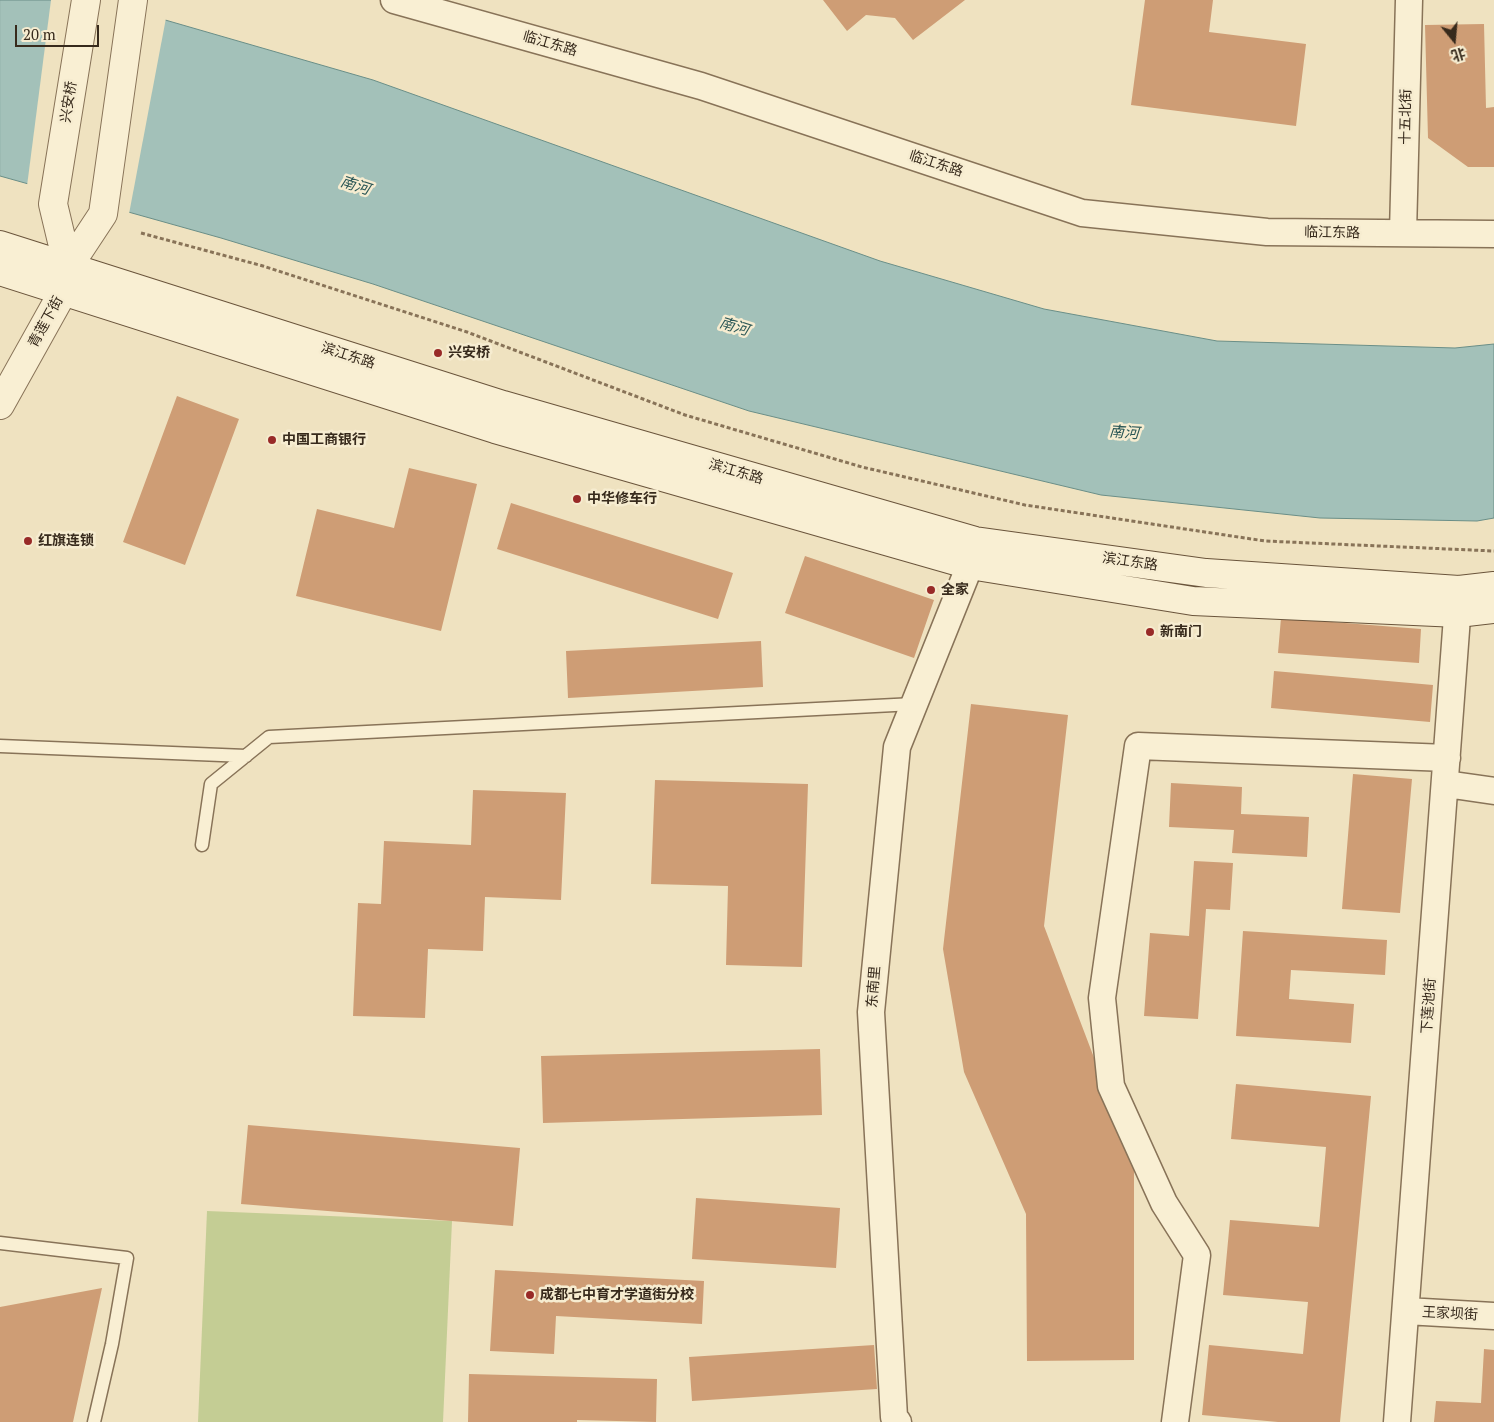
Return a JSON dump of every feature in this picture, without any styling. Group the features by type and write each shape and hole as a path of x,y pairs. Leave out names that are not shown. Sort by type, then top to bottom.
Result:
{"main road":[{"name":"兴安桥","path":"65,280 53,204 86,0"},
{"name":"青莲下街","path":"0,405 65,280 103,214 133,0"},
{"name":"滨江东路","path":"0,245 65,280 495,429 970,565 1193,601 1459,602 1494,586"},
{"name":"滨江东路","path":"0,271 65,280 975,540 1206,573 1459,602 1494,609"}],"street":[{"name":"临江东路","path":"394,0 701,86 1082,213 1267,232 1494,234"},
{"name":"十五北街","path":"1404,233 1409,0"},
{"name":"东南里","path":"898,1422 894,1417 872,1012 897,747 970,565"},
{"name":"下莲池街","path":"1397,1422 1459,602"},
{"path":"1175,1422 1197,1255 1164,1203 1111,1086 1102,998 1138,746 1448,758"},
{"path":"1446,784 1494,791"},
{"name":"王家坝街","path":"1406,1311 1494,1316"}],"lane":[{"path":"202,845 211,784 269,737 914,704"},
{"path":"0,746 246,756"},
{"path":"0,1243 127,1258 112,1344 94,1422"}],"path":[{"path":"141,233 263,266 467,332 685,416 862,467 1025,505 1265,541 1494,551"}],"green space":[{"path":"207,1211 452,1221 443,1422 198,1422"}],"water":[{"name":"南河","path":"0,0 96,0 373,80 880,261 1044,309 1217,341 1455,348 1494,344 1494,518 1477,521 1320,518 1101,495 749,411 373,284 221,238 0,176"}],"pier":[{"path":"51,0 105,0 166,18 129,214 27,186"}],"building":[{"path":"823,0 965,0 913,40 895,18 866,15 847,31"},
{"path":"1145,0 1213,0 1209,32 1306,44 1296,126 1131,105"},
{"path":"1484,24 1486,108 1494,107 1494,167 1468,167 1428,138 1425,25"},
{"path":"177,396 239,419 185,565 123,542"},
{"path":"409,468 477,484 441,631 296,596 317,509 394,528"},
{"path":"511,503 733,573 718,619 497,549"},
{"path":"805,556 934,600 914,658 785,613"},
{"path":"1281,618 1421,629 1419,663 1278,653"},
{"path":"761,641 763,687 568,698 566,651"},
{"path":"1274,671 1433,685 1430,722 1271,708"},
{"path":"971,704 1068,715 1044,926 1134,1163 1134,1360 1027,1361 1026,1214 964,1072 943,949"},
{"path":"1353,774 1412,779 1400,913 1342,909"},
{"path":"655,780 808,784 802,967 726,965 728,886 651,884"},
{"path":"1171,783 1242,787 1241,814 1309,817 1307,857 1232,853 1234,830 1169,827"},
{"path":"473,790 566,793 561,900 485,897 483,951 428,949 425,1018 353,1016 358,903 381,904 384,841 471,845"},
{"path":"1194,861 1233,863 1230,910 1206,909 1198,1019 1144,1016 1150,933 1189,936"},
{"path":"1243,931 1387,940 1385,975 1291,970 1289,999 1354,1004 1351,1043 1236,1036"},
{"path":"820,1049 822,1115 543,1123 541,1056"},
{"path":"1236,1084 1371,1096 1340,1422 1278,1422 1202,1415 1209,1345 1303,1354 1308,1302 1223,1295 1230,1220 1319,1227 1326,1147 1231,1139"},
{"path":"248,1125 520,1148 513,1226 241,1204"},
{"path":"696,1198 840,1208 836,1268 692,1259"},
{"path":"495,1270 704,1281 702,1324 556,1316 554,1354 490,1351"},
{"path":"102,1288 73,1422 0,1422 0,1307"},
{"path":"874,1345 877,1389 692,1401 689,1357"},
{"path":"1484,1349 1494,1350 1494,1422 1434,1422 1436,1401 1481,1403"},
{"path":"469,1374 657,1379 656,1422 577,1420 577,1422 468,1422"}],"place":[{"name":"兴安桥","path":"438,353"},
{"name":"中国工商银行","path":"272,440"},
{"name":"中华修车行","path":"577,499"},
{"name":"红旗连锁","path":"28,541"},
{"name":"全家","path":"931,590"},
{"name":"新南门","path":"1150,632"},
{"name":"成都七中育才学道街分校","path":"530,1295"}]}
